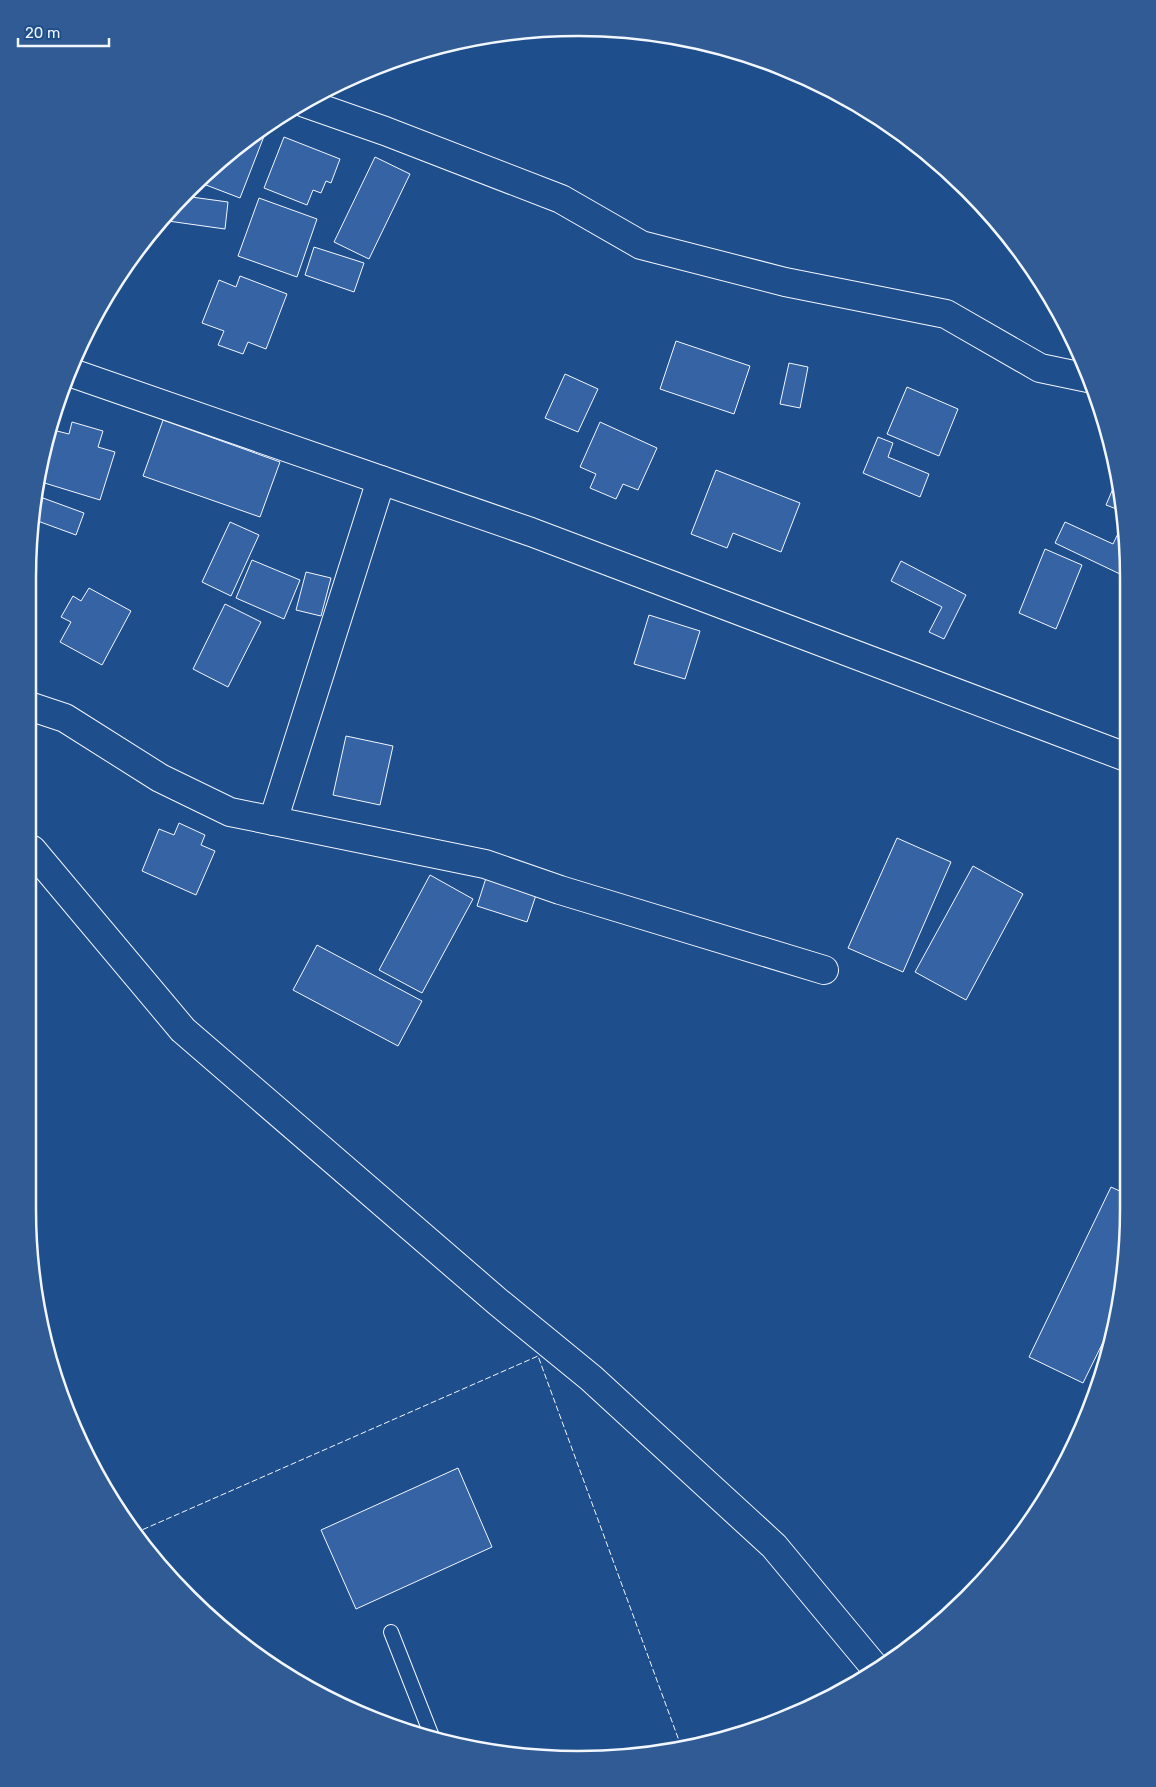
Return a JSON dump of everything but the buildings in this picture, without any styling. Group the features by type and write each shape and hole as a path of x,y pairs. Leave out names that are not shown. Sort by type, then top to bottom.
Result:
{"street":[{"path":"313,106 385,131 561,199 641,245 785,282 946,314 1040,368 1081,377"},
{"path":"76,374 532,532 1120,755"},
{"path":"273,821 381,480"},
{"path":"36,708 65,718 160,778 230,812 485,864 560,890 824,970"},
{"path":"36,855 183,1030 498,1302 590,1378 774,1546 872,1664"}],"lane":[{"path":"391,1632 429,1729"}],"fence":[{"path":"142,1530 538,1356 679,1741"}]}
